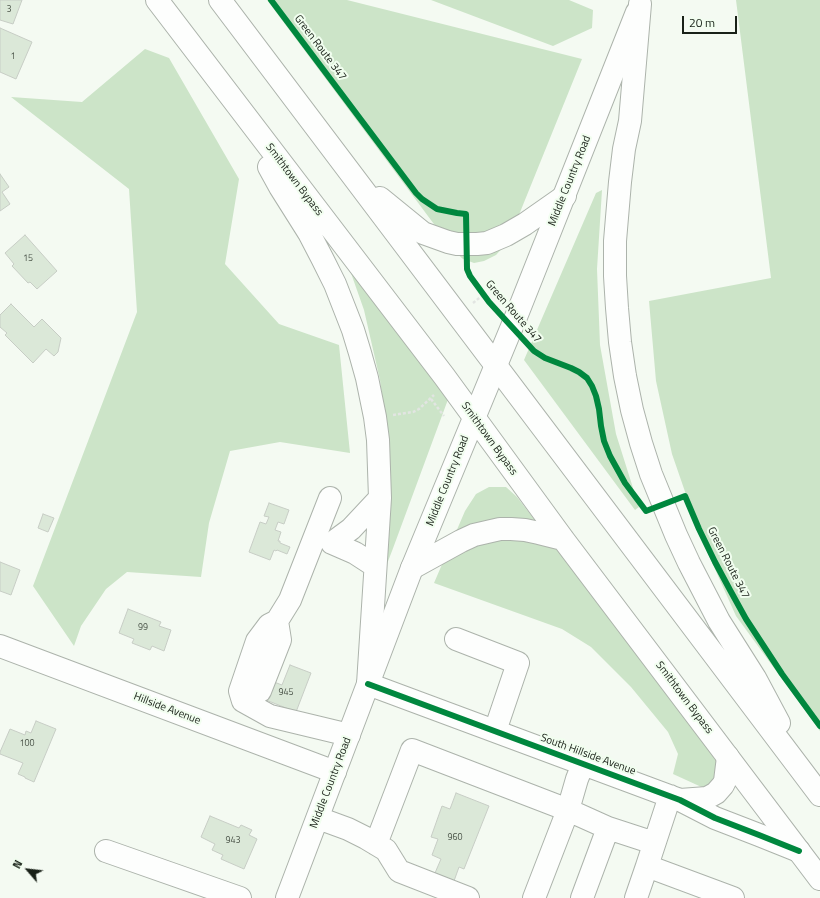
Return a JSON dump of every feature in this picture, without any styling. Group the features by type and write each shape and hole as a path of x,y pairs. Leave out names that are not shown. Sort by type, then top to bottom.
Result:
{"main road":[{"name":"Smithtown Bypass","path":"157,0 444,376 563,539 820,879"},
{"path":"220,0 814,787"},
{"path":"641,2 630,121 624,149 620,182 616,241 616,289 620,342 632,410 651,474 689,563 718,621 755,678 814,787"},
{"name":"Middle Country Road","path":"287,898 412,568 565,196 641,2"},
{"path":"232,100 280,187 309,233 319,252 353,330 367,378 378,440 380,498 368,684"},
{"path":"352,176 423,232 457,244 487,243 506,235 525,224 565,196"},
{"path":"330,498 290,600 277,621 269,625 257,641 240,691 242,701 270,716 349,735"},
{"path":"309,550 332,543 351,529 380,498"},
{"path":"412,568 474,535 500,529 525,530 563,539"},
{"path":"332,543 356,553 375,566"},
{"path":"260,691 280,640 277,621"},
{"path":"456,639 518,663 494,731"},
{"name":"Hillside Avenue","path":"0,646 334,772"},
{"name":"South Hillside Avenue","path":"368,684 675,798 715,818 799,851"},
{"path":"376,844 412,750 568,810 608,828 654,843"},
{"name":"South Hillside Avenue","path":"675,798 707,798 716,793 725,781 728,757"},
{"path":"534,898 568,810 582,764"},
{"path":"636,898 654,843 675,798"},
{"path":"318,818 348,829 386,850 399,871 468,898"},
{"path":"582,898 608,828"},
{"path":"106,851 240,898"},
{"path":"647,866 733,898"}],"path":[{"path":"473,303 484,297"},
{"path":"389,415 413,412 419,409 436,394"},
{"path":"431,399 444,416"}],"green space":[{"path":"267,0 347,0 582,59 508,242 496,255 484,261 474,263 463,259 454,251"},
{"path":"431,0 569,0 593,10 592,28 553,46"},
{"path":"736,0 820,0 820,731 736,616 701,538 672,454 656,381 649,301 771,278"},
{"path":"145,49 169,58 239,179 225,264 279,324 339,345 350,453 280,442 230,451 209,523 201,577 127,572 106,589 81,626 74,646 33,586 137,312 129,189 11,97 82,102"},
{"path":"602,190 597,269 600,345 616,434 639,507 635,510 524,360 596,193"},
{"path":"346,259 450,394 380,582 389,451 380,380 364,310"},
{"path":"489,487 506,487 517,497 724,765 708,790 673,774 678,754 668,732 631,687 591,647 562,629 434,583 465,511 476,494"}],"building":[{"path":"0,0 22,0 13,24 0,20"},
{"path":"0,28 32,42 16,79 0,72"},
{"path":"0,174 9,187 2,192 10,204 0,211"},
{"path":"25,235 57,271 37,289 30,282 28,283 12,266 14,264 5,253"},
{"path":"11,304 34,327 42,319 61,338 58,352 54,356 46,349 33,363 5,335 7,333 0,327 0,315"},
{"path":"269,503 289,510 284,524 278,522 275,530 281,532 278,541 290,547 287,554 274,550 270,560 249,552 260,522 266,524 269,517 264,516"},
{"path":"43,514 54,518 48,532 38,528"},
{"path":"0,562 20,570 11,595 0,591"},
{"path":"128,609 161,622 159,626 171,630 164,651 152,646 150,650 132,643 134,639 119,633"},
{"path":"290,665 311,673 296,712 266,700 274,682 282,685"},
{"path":"36,721 56,729 34,782 18,774 23,763 0,754 0,752 10,729 25,735 26,731 31,733"},
{"path":"456,793 489,806 464,869 459,867 454,881 435,873 441,859 432,855 438,839 431,837 442,806 450,809"},
{"path":"210,816 239,828 241,825 252,830 249,835 257,839 244,869 221,859 223,855 212,850 215,844 201,837"}],"cycle path":[{"name":"Green Route 347","path":"271,0 416,193 437,209 466,214 467,269 470,276 489,302 534,351 545,358 579,372 587,378 596,396 604,441 610,456 625,483 646,511 685,496 715,562 746,619 782,674 820,726"},
{"path":"368,684 680,800 715,818 799,851"}]}
